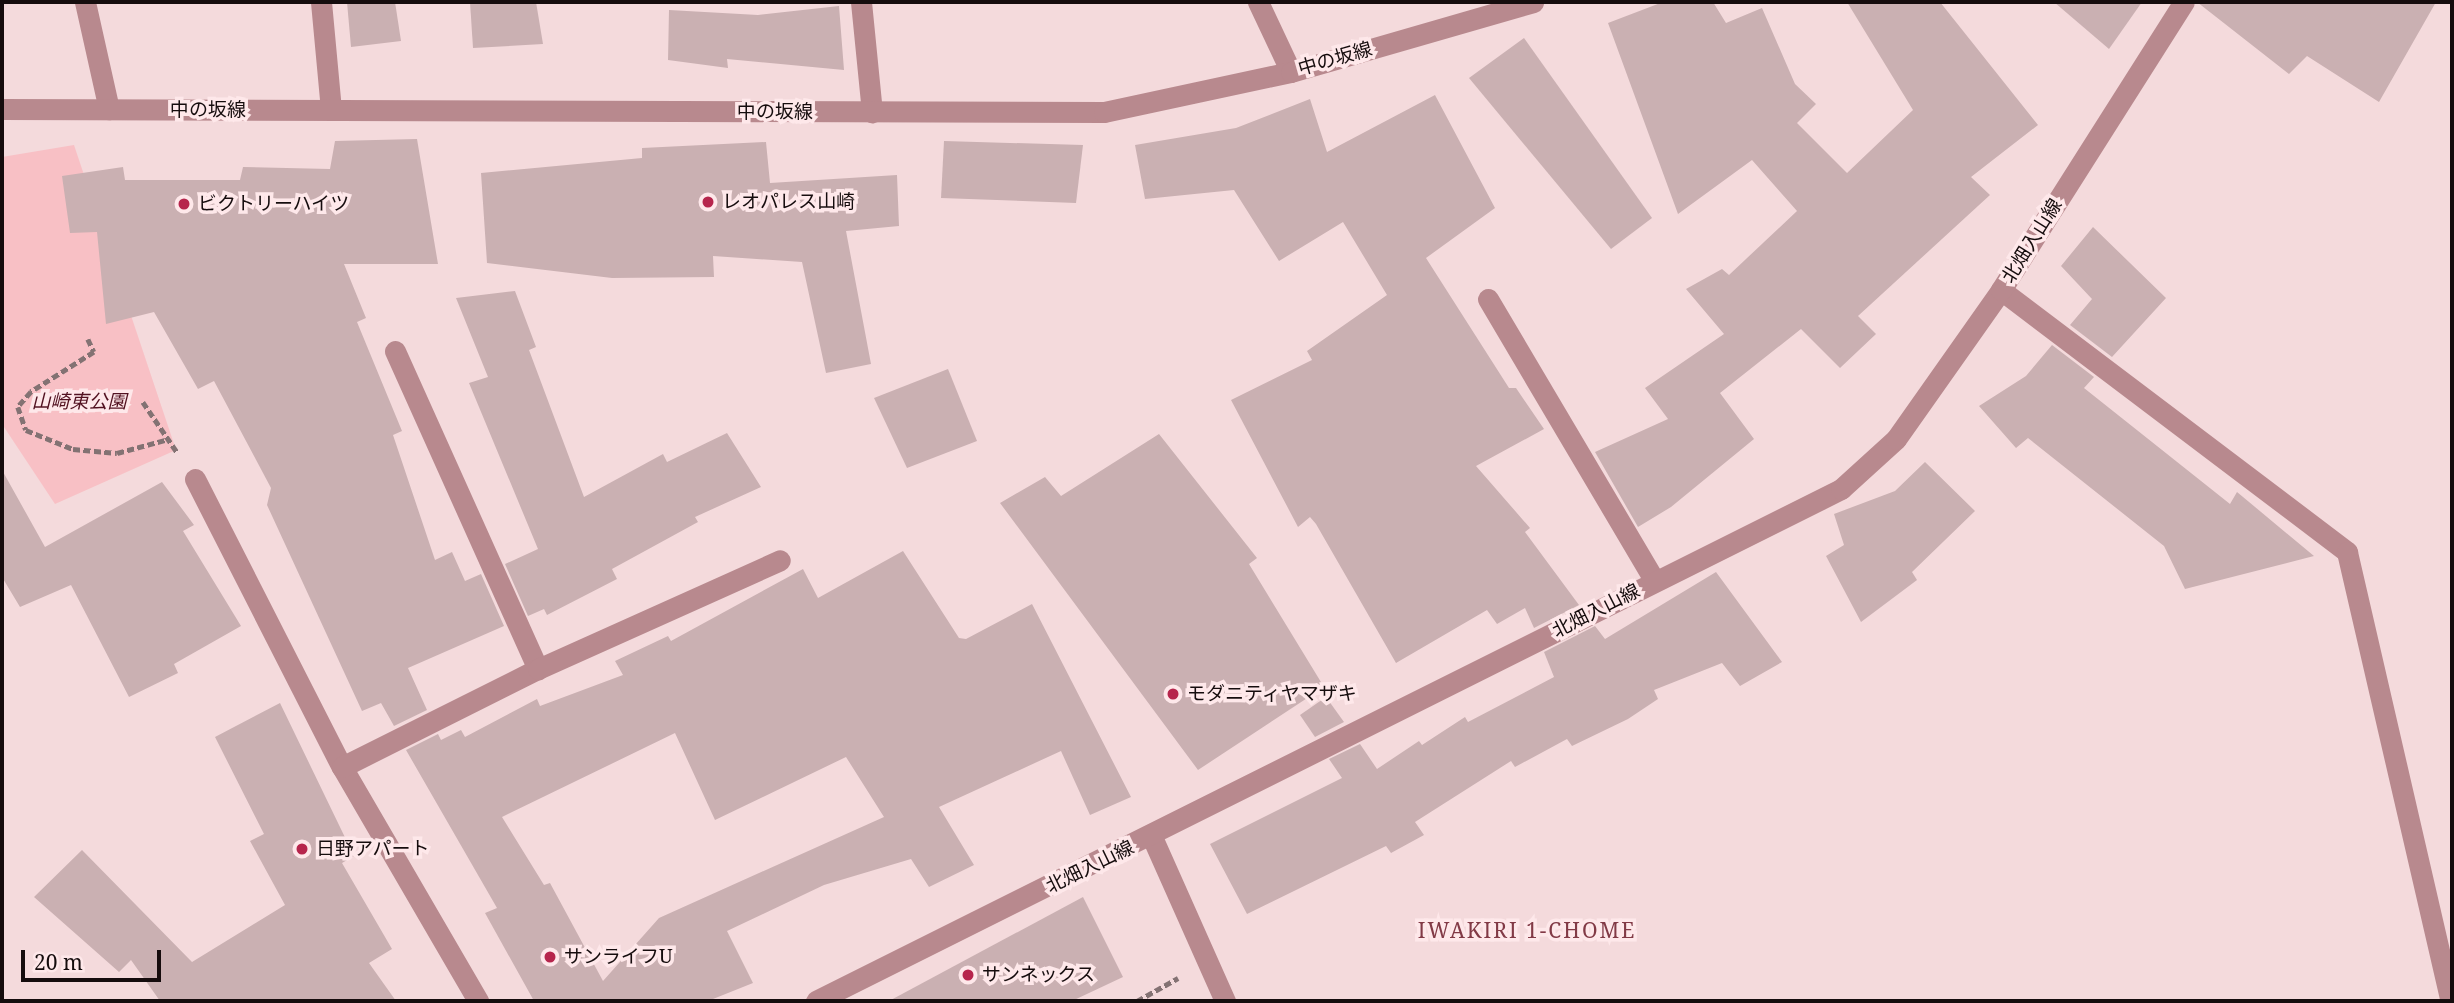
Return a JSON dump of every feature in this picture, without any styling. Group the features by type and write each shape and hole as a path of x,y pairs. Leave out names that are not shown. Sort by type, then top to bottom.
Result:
{"street":[{"path":"85,2 109,109"},
{"path":"321,2 331,110"},
{"path":"861,2 872,112"},
{"path":"1258,2 1291,72"},
{"name":"中の坂線","path":"2,109 1104,112 1291,72 1533,2"},
{"name":"北畑入山線","path":"816,1001 1152,837 1841,489 1896,439 2001,290 2184,2"},
{"path":"2001,290 2347,552 2451,1001"},
{"path":"1488,299 1655,581"},
{"path":"395,351 538,669"},
{"path":"195,479 342,767 478,1001"},
{"path":"342,767 538,669 780,560"},
{"path":"1152,837 1225,1001"}],"path":[{"path":"88,339 94,352 31,392 18,407 26,430 73,449 117,453 169,439"},
{"path":"143,402 195,479"},
{"path":"1137,1001 1178,978"}],"green space":[{"name":"山崎東公園","path":"74,145 176,450 55,504 2,424 2,157"}],"building":[{"path":"347,2 395,2 401,41 351,47"},
{"path":"470,2 536,2 543,44 473,48"},
{"path":"1663,2 1713,2 1726,23 1762,8 1795,84 1816,104 1797,123 1847,173 1913,110 1847,2 1940,2 2038,125 1971,177 1990,195 1858,316 1876,334 1840,368 1801,329 1720,393 1754,439 1671,507 1638,527 1595,452 1668,419 1645,388 1724,334 1686,289 1722,269 1729,275 1797,211 1752,160 1678,214 1608,23"},
{"path":"2054,2 2142,2 2109,49"},
{"path":"2197,2 2436,2 2379,102 2307,56 2289,74"},
{"path":"839,6 844,70 727,59 728,68 668,60 669,10 758,15"},
{"path":"1524,38 1652,218 1611,249 1469,78"},
{"path":"1435,95 1495,208 1426,258 1509,388 1516,388 1544,429 1476,466 1530,528 1525,532 1579,605 1534,628 1525,608 1497,624 1487,610 1396,663 1316,524 1310,517 1298,527 1231,400 1312,360 1307,351 1387,295 1343,222 1279,261 1234,190 1145,199 1135,145 1236,128 1310,99 1327,152"},
{"path":"417,139 438,264 344,264 366,318 357,322 402,431 393,435 435,560 452,552 465,581 481,574 504,626 408,668 427,710 394,726 381,703 362,711 267,505 271,488 214,381 198,389 154,312 106,324 97,232 70,233 62,176 123,167 125,180 240,180 243,167 330,169 335,141"},
{"path":"944,141 1083,145 1076,203 941,198"},
{"path":"766,142 770,183 897,175 899,226 846,231 871,364 826,373 802,262 713,256 714,277 612,278 487,263 481,173 642,158 642,148"},
{"path":"2093,227 2166,298 2112,357 2070,325 2092,299 2061,266"},
{"path":"515,291 536,347 529,350 584,497 663,454 667,462 727,433 761,487 695,517 698,522 612,569 617,579 547,615 544,609 528,616 505,564 538,549 469,383 488,377 456,298"},
{"path":"2052,345 2094,377 2084,388 2230,504 2237,492 2314,556 2185,589 2164,546 2028,438 2016,448 1979,406 2026,376"},
{"path":"948,369 977,441 907,468 874,398"},
{"path":"1159,434 1257,558 1249,564 1324,687 1198,770 1000,503 1045,477 1061,496"},
{"path":"1925,462 1975,511 1912,572 1917,580 1861,622 1826,556 1844,545 1834,514 1895,491"},
{"path":"2,470 45,547 162,482 194,525 183,531 241,626 174,664 178,673 129,697 71,585 20,607 2,577"},
{"path":"903,551 959,638 966,639 1032,604 1131,797 1090,815 1061,751 939,807 974,865 929,887 911,859 824,885 727,931 753,983 708,1001 534,1001 485,913 497,908 406,750 438,734 441,740 461,730 465,737 537,699 540,706 623,675 615,661 668,636 671,641 803,569 818,598","holes":["675,733 715,820 846,757 884,817 659,918 603,981 550,883 544,885 502,817"]},
{"path":"1716,572 1782,662 1740,686 1722,663 1654,690 1658,699 1628,719 1572,746 1567,739 1515,767 1511,761 1415,822 1424,835 1391,853 1386,846 1247,914 1210,844 1342,778 1329,759 1360,744 1377,769 1419,741 1422,745 1465,717 1468,722 1554,677 1544,652 1595,626 1605,639"},
{"path":"1326,697 1344,722 1315,737 1300,715"},
{"path":"280,703 354,856 342,863 392,949 369,963 396,1001 160,1001 131,960 119,972 34,897 82,850 192,962 285,905 250,841 264,834 215,737"},
{"path":"1083,897 1123,977 1072,1001 889,1001"}],"place":[{"name":"レオパレス山崎","path":"708,202"},
{"name":"ビクトリーハイツ","path":"184,204"},
{"name":"モダニティヤマザキ","path":"1173,694"},
{"name":"日野アパート","path":"302,849"},
{"name":"サンライフU","path":"550,957"},
{"name":"サンネックス","path":"968,975"}],"district":[{"name":"IWAKIRI 1-CHOME","path":"1527,930"}]}
